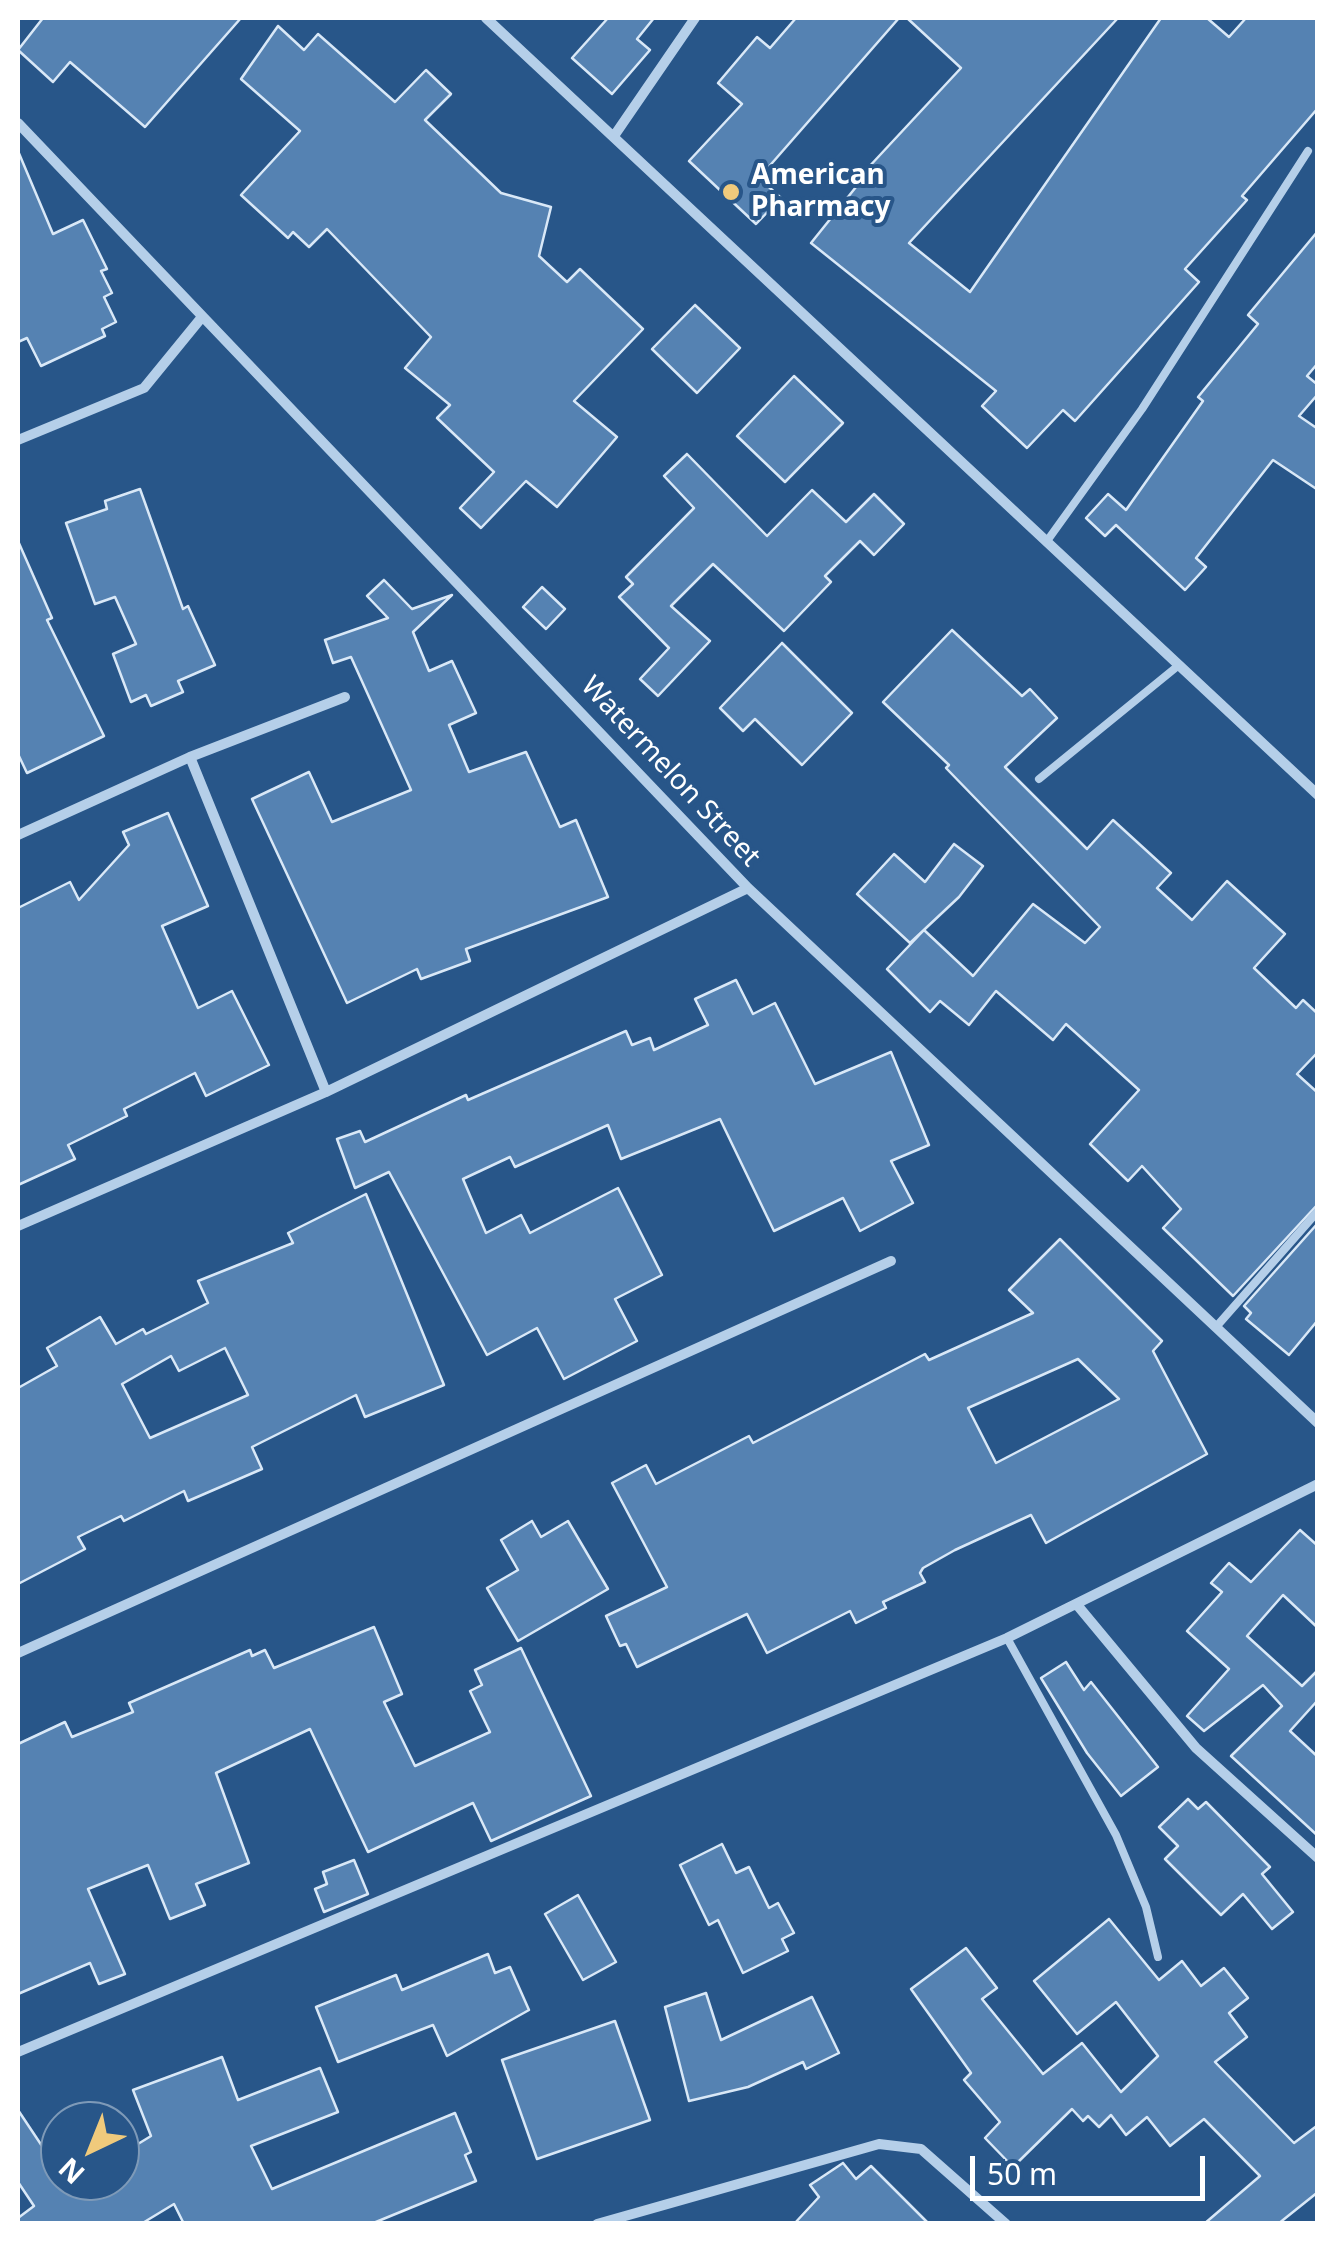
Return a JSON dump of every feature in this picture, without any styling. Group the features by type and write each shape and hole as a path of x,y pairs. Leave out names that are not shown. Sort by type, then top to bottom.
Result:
{"street":[{"path":"486,18 1318,795"},
{"path":"614,136 694,18"},
{"name":"Watermelon Street","path":"18,123 748,888 1318,1423"},
{"path":"18,440 144,388 202,317"},
{"path":"18,835 190,758 345,697"},
{"path":"190,758 326,1092"},
{"path":"18,1226 326,1092 748,888"},
{"path":"18,1652 891,1261"},
{"path":"18,2052 1007,1638 1318,1484"},
{"path":"1078,1606 1196,1748 1318,1858"},
{"path":"598,2224 879,2144 921,2149 1006,2224"}],"lane":[{"path":"1047,541 1142,409 1308,151"},
{"path":"1038,779 1178,665"},
{"path":"1216,1326 1318,1211"},
{"path":"1007,1638 1116,1834 1146,1907 1158,1957"}],"building":[{"path":"43,18 241,18 145,127 70,62 53,82 18,50"},
{"path":"608,18 654,18 637,39 650,50 612,94 572,58"},
{"path":"796,18 899,18 759,178 781,198 756,224 689,161 742,104 718,83 757,37 770,48"},
{"path":"907,18 1118,18 909,243 970,292 1161,18 1207,18 1229,37 1246,18 1318,18 1318,108 1242,196 1247,200 1185,269 1199,282 1075,421 1063,410 1027,448 982,406 996,391 811,243 856,187 853,184 961,68"},
{"path":"278,26 304,50 318,34 395,102 426,70 451,94 425,120 501,193 551,207 539,256 567,282 580,269 643,329 574,401 617,437 557,507 526,481 481,528 460,508 494,472 437,418 450,405 405,368 431,337 327,229 309,247 293,232 288,238 241,195 300,131 241,79"},
{"path":"18,151 53,234 83,220 107,269 101,271 112,293 104,297 116,322 102,329 105,336 41,366 27,338 18,342"},
{"path":"1318,231 1318,363 1307,376 1318,385 1318,394 1299,416 1318,429 1318,490 1273,460 1196,558 1206,567 1185,590 1116,525 1105,536 1086,518 1108,494 1126,510 1203,401 1198,397 1258,324 1248,315"},
{"path":"695,305 740,348 697,393 652,349"},
{"path":"794,376 843,423 785,482 737,436"},
{"path":"687,454 767,536 812,490 846,522 874,494 904,524 874,555 860,541 825,576 831,582 784,631 713,564 671,606 710,641 658,696 640,679 669,648 619,597 633,584 626,577 694,508 664,476"},
{"path":"140,489 183,609 188,606 215,665 178,681 183,692 151,706 146,695 131,702 113,654 136,644 115,597 95,604 66,523 107,509 105,501"},
{"path":"18,541 52,618 47,620 104,736 27,773 18,754"},
{"path":"384,580 412,609 452,595 413,632 429,671 452,661 476,713 449,725 469,772 526,752 560,827 576,820 608,897 466,949 470,961 421,979 417,969 347,1003 252,799 309,772 332,822 411,790 351,657 333,663 325,640 388,618 367,596"},
{"path":"542,587 565,609 546,629 523,607"},
{"path":"952,630 1022,696 1030,689 1057,718 1005,767 1087,849 1113,820 1171,873 1157,888 1192,920 1227,881 1285,934 1254,968 1296,1008 1303,1000 1318,1014 1318,1052 1297,1074 1318,1093 1318,1204 1233,1296 1163,1228 1181,1209 1142,1166 1128,1181 1090,1144 1139,1090 1066,1024 1053,1040 996,991 969,1025 940,1001 930,1012 887,969 924,930 973,976 1033,904 1085,943 1100,927 946,768 949,765 883,702"},
{"path":"782,643 852,713 802,765 755,719 743,731 720,708"},
{"path":"168,813 208,906 162,926 198,1008 232,991 269,1065 206,1096 195,1073 124,1109 127,1116 68,1145 75,1159 18,1185 18,908 70,882 79,900 129,845 123,832"},
{"path":"954,844 983,866 959,897 910,943 857,894 894,854 925,882"},
{"path":"736,980 753,1014 775,1003 815,1084 891,1052 929,1145 891,1161 913,1203 860,1231 843,1198 774,1231 720,1119 621,1159 608,1125 515,1167 510,1157 463,1179 486,1233 521,1215 530,1233 618,1188 662,1275 615,1299 637,1341 564,1379 537,1328 487,1355 389,1172 355,1188 337,1139 360,1131 365,1142 466,1095 468,1100 626,1031 632,1045 650,1038 654,1050 708,1025 695,999"},
{"path":"366,1194 444,1385 365,1417 356,1395 252,1447 262,1469 188,1501 184,1491 124,1521 121,1516 78,1537 85,1549 18,1584 18,1388 57,1366 47,1348 100,1317 116,1344 143,1329 146,1334 208,1303 198,1281 293,1243 288,1233","holes":["225,1348 248,1395 150,1438 122,1384 171,1356 179,1371"]},
{"path":"1318,1223 1318,1320 1289,1355 1246,1319 1251,1313 1244,1306"},
{"path":"1060,1239 1162,1341 1153,1351 1207,1454 1046,1543 1031,1515 955,1550 923,1568 920,1573 925,1582 883,1602 886,1608 856,1623 850,1611 767,1653 747,1614 637,1667 626,1644 620,1646 606,1616 667,1587 612,1483 646,1465 656,1484 749,1436 753,1443 925,1354 929,1360 1033,1313 1009,1290","holes":["1078,1359 1119,1399 996,1463 968,1408"]},
{"path":"532,1521 541,1537 568,1521 608,1589 518,1641 487,1588 518,1570 501,1540"},
{"path":"1300,1530 1318,1546 1318,1628 1283,1595 1247,1636 1302,1686 1318,1670 1318,1700 1290,1731 1318,1757 1318,1836 1231,1756 1282,1706 1263,1685 1204,1731 1187,1716 1229,1669 1187,1631 1222,1592 1211,1583 1229,1563 1251,1582"},
{"path":"374,1627 402,1694 384,1702 415,1766 490,1732 470,1691 482,1685 475,1670 521,1648 591,1796 491,1841 473,1803 368,1852 310,1729 216,1773 249,1863 196,1884 205,1905 170,1919 148,1865 88,1889 125,1974 99,1984 90,1963 18,1994 18,1744 65,1722 72,1737 133,1712 129,1703 250,1650 252,1656 265,1650 274,1668"},
{"path":"1066,1662 1084,1690 1091,1682 1158,1767 1121,1796 1087,1753 1041,1678"},
{"path":"1188,1799 1198,1809 1206,1802 1270,1867 1262,1874 1293,1912 1272,1929 1243,1894 1221,1915 1165,1859 1178,1846 1159,1827"},
{"path":"722,1844 736,1873 749,1867 769,1908 778,1903 794,1933 782,1939 788,1951 743,1973 718,1920 709,1925 680,1865"},
{"path":"354,1860 368,1894 324,1912 315,1889 327,1884 323,1872"},
{"path":"578,1895 616,1962 583,1980 545,1914"},
{"path":"1109,1919 1159,1980 1182,1961 1201,1986 1224,1968 1248,1998 1229,2013 1247,2037 1215,2062 1294,2143 1318,2125 1318,2192 1278,2224 1204,2224 1260,2176 1204,2119 1170,2146 1147,2117 1126,2135 1111,2115 1099,2127 1088,2116 1083,2121 1072,2109 1013,2167 985,2138 1000,2122 964,2080 971,2073 911,1989 966,1948 997,1988 982,1999 1043,2074 1082,2043 1121,2092 1158,2056 1116,2002 1077,2034 1034,1981"},
{"path":"488,1954 495,1973 510,1967 529,2010 447,2056 433,2025 338,2062 316,2007 396,1975 402,1990"},
{"path":"706,1993 721,2040 812,1997 839,2053 806,2069 803,2062 748,2087 689,2101 665,2007"},
{"path":"615,2021 650,2120 537,2159 502,2060"},
{"path":"222,2057 238,2100 320,2068 338,2112 251,2146 272,2189 455,2113 471,2152 465,2155 476,2181 371,2224 184,2224 174,2204 141,2224 18,2224 18,2218 34,2206 18,2182 18,2110 40,2143 40,2201 140,2201 140,2143 151,2136 133,2090"},
{"path":"843,2163 856,2179 871,2166 929,2224 794,2224 819,2197 810,2185"}],"place":[{"name":"American Pharmacy","path":"731,192"}]}
